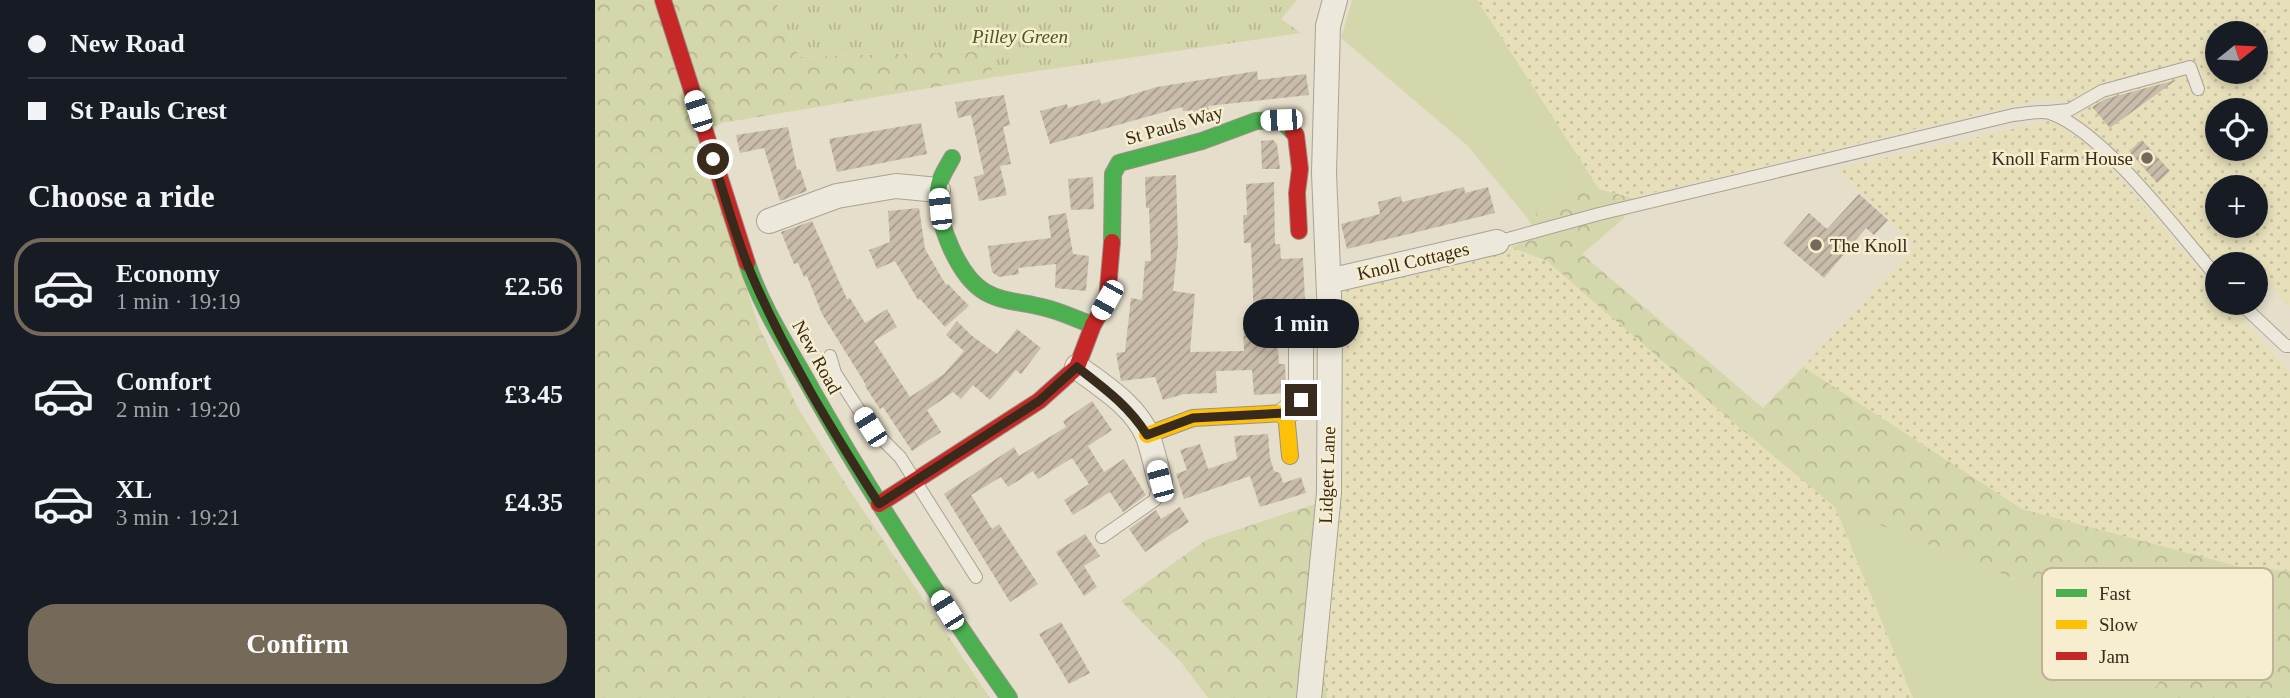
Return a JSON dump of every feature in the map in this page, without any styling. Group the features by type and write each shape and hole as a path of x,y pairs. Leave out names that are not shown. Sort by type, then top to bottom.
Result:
{"street":[{"name":"New Road","path":"663,0 749,268 771,317 879,504 947,610 1009,698"},
{"name":"Lidgett Lane","path":"1309,698 1329,494 1329,281 1324,173 1328,26 1335,0"},
{"name":"St Pauls Way","path":"879,504 1039,401 1077,367 1093,325 1107,300 1112,259 1113,174 1119,163 1202,141 1256,121 1281,120 1296,135 1300,169 1297,192 1299,231"},
{"path":"952,158 938,190 940,209 947,235 962,268 982,292 1011,302 1043,307 1093,325"},
{"path":"769,222 837,196 896,186 938,190"},
{"name":"Knoll Cottages","path":"1329,281 1497,242"},
{"path":"1147,435 1193,418 1286,413 1301,400 1301,329"},
{"path":"1077,367 1122,402 1138,420 1147,435 1160,481"},
{"path":"1286,413 1290,456"}],"lane":[{"path":"1497,242 1599,214 1999,118 2069,110 2102,91 2190,67 2198,89"},
{"path":"2048,112 2068,122 2101,147 2205,264"},
{"path":"2253,315 2285,346 2290,346"},
{"path":"830,356 835,373 870,427 900,457 976,577"},
{"path":"1103,537 1155,500 1160,481"}],"shaded area":[{"path":"1477,0 2290,0 2290,308 2268,284 2268,252 2205,253 2105,144 2072,118 2067,101 2044,98 1632,198 1599,189"},
{"path":"2053,120 2099,154 2205,276 2205,315 2239,315 2290,372 2290,571 2244,568 2022,509 1803,367 1916,246 1837,169"},
{"path":"1511,247 1547,261 1835,507 1913,698 1327,698 1322,661 1339,487 1343,291"}],"green space":[{"path":"595,0 775,0 799,57 985,51 995,77 722,123 697,136 759,327 798,408 848,488 990,698 595,698"},
{"name":"Pilley Green","path":"775,0 1297,0 1281,19 1301,33 995,77 984,51 799,57"},
{"path":"1352,0 1477,0 1599,189 1568,192 1528,219 1468,146 1341,38"},
{"path":"1599,189 1632,198 1623,219 1582,254 1763,408 1803,367 2022,509 2244,568 2042,568 2042,590 1835,507 1547,261 1511,247 1538,236 1528,219 1568,192"},
{"path":"1318,503 1322,661 1327,698 1208,698 1181,662 1121,601 1206,540"},
{"path":"1835,507 2042,590 2042,680 2160,680 2149,698 1913,698"},
{"path":"2273,570 2290,571 2290,698 2149,698 2160,680 2273,680"}],"building":[{"path":"1257,71 1258,80 1306,74 1309,95 1208,106 1209,110 1194,113 1193,110 1183,111 1182,107 1050,144 1040,111 1067,104 1068,108 1100,99 1101,104 1157,87"},
{"path":"2176,80 2110,128 2092,107 2105,99"},
{"path":"1004,95 1010,125 1003,127 1011,164 1000,166 1007,195 979,201 974,177 984,174 971,115 958,118 955,102"},
{"path":"921,123 927,154 837,172 829,139"},
{"path":"788,127 797,170 800,169 807,191 780,201 764,148 740,153 736,135"},
{"path":"1273,140 1277,144 1280,169 1262,169 1261,141"},
{"name":"Knoll Farm House","path":"2142,140 2170,171 2157,183 2129,151"},
{"path":"1176,175 1178,244 1173,291 1195,294 1190,352 1244,351 1243,321 1254,321 1251,243 1244,243 1246,184 1274,182 1275,244 1280,244 1281,259 1303,258 1305,301 1282,302 1283,317 1276,317 1279,364 1285,364 1286,393 1254,395 1252,370 1216,371 1217,393 1184,394 1163,400 1155,377 1121,381 1116,353 1125,352 1131,298 1142,300 1145,261 1151,261 1145,177"},
{"path":"1093,177 1094,209 1071,210 1068,179"},
{"path":"1464,187 1465,193 1488,187 1495,213 1347,249 1341,224 1380,214 1378,202 1401,196 1402,202"},
{"path":"1859,194 1888,220 1874,235 1866,228 1824,278 1783,243 1809,213 1827,229"},
{"path":"919,208 925,249 946,285 969,306 945,327 920,299 918,300 895,261 877,269 869,250 890,242 888,211"},
{"path":"1066,213 1073,254 1089,256 1086,291 1055,288 1056,264 1018,268 1019,274 999,277 992,272 988,246 1051,238 1048,216"},
{"path":"812,221 847,299 850,298 865,323 887,309 897,327 874,341 910,397 944,374 964,351 946,335 957,321 997,354 1017,329 1041,348 1021,374 1016,370 990,400 973,385 961,399 953,392 927,410 941,432 912,451 883,407 880,409 865,386 822,314 807,276 804,277 798,263 794,264 781,232"},
{"path":"1092,401 1112,430 1088,446 1104,472 1124,459 1146,495 1123,512 1110,492 1073,515 1064,500 1089,484 1072,458 1038,479 1033,471 1008,487 1001,477 971,495 992,529 999,524 1038,584 1010,602 944,494 1014,447 1019,456 1066,427 1063,421"},
{"path":"1268,434 1274,471 1280,473 1283,483 1301,477 1306,493 1260,507 1250,476 1184,499 1176,474 1187,470 1180,450 1200,444 1208,469 1237,459 1234,436"},
{"path":"1180,507 1189,522 1145,552 1129,529 1156,510 1161,519"},
{"path":"1085,534 1100,556 1084,566 1097,587 1084,596 1056,552"},
{"path":"1061,622 1090,673 1069,684 1039,634"}],"traffic: fast":[{"path":"1112,242 1113,174 1119,163 1202,141 1256,121 1281,120 1293,132"},
{"path":"952,158 939,184 939,205 945,233 966,274 975,284 992,295 1049,309 1093,325"},
{"path":"747,263 760,297 777,329 859,471 932,586 1009,698"}],"traffic: slow":[{"path":"1147,435 1193,418 1286,413 1290,456"}],"traffic: jam":[{"path":"663,0 747,263"},
{"path":"1293,132 1296,135 1300,169 1297,193 1299,231"},
{"path":"879,504 1039,401 1077,367 1093,325 1107,301 1112,242"}],"place":[{"name":"Knoll Farm House","path":"2147,158"},
{"name":"The Knoll","path":"1816,245"}],"route":[{"path":"713,159 749,268 771,317 879,504 1039,401 1077,367 1122,402 1147,435 1193,418 1286,413 1301,400"}]}
